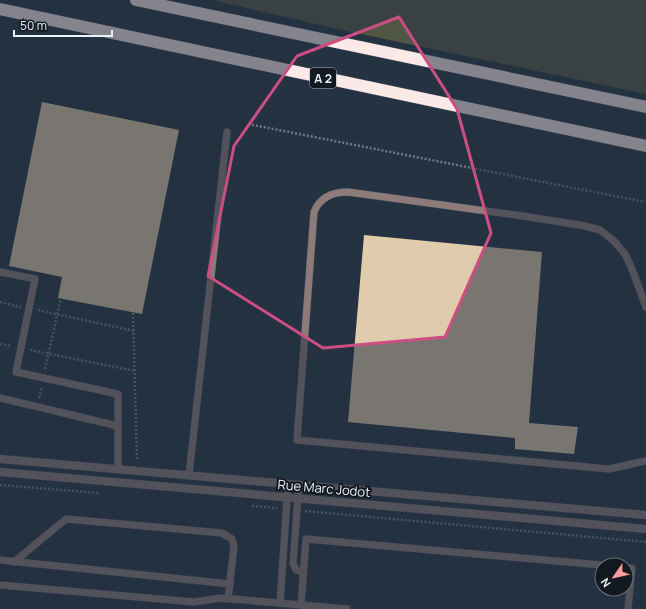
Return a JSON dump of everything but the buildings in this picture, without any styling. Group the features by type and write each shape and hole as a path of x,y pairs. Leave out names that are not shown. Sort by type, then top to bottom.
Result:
{"highway":[{"path":"136,0 646,107"},
{"name":"A 2","path":"0,9 646,146"}],"street":[{"name":"Rue Marc Jodot","path":"0,459 646,515"},
{"name":"Rue Marc Jodot","path":"0,472 646,528"}],"lane":[{"path":"189,475 227,132"},
{"path":"646,307 625,254 614,241 600,230 585,226 523,216 348,192 329,194 320,201 314,212 297,440 610,469 646,461"},
{"path":"0,272 36,279 16,372 118,394 118,469"},
{"path":"0,398 118,426"},
{"path":"280,603 288,484"},
{"path":"299,485 293,563 296,570 303,572"},
{"path":"14,562 66,520 222,533 232,539 234,546 228,599"},
{"path":"301,605 306,539 594,565"},
{"path":"0,560 230,584"},
{"path":"0,585 194,602 228,599 347,609"},
{"path":"628,609 629,597"}],"path":[{"path":"248,124 645,202"},
{"path":"37,407 61,298"},
{"path":"0,302 134,331"},
{"path":"133,313 137,464 148,465 147,472"},
{"path":"0,344 135,371"},
{"path":"0,485 104,493"},
{"path":"247,506 286,509"},
{"path":"296,510 646,542"}],"highlighted area":[{"path":"399,17 457,109 491,233 445,337 323,348 208,276 234,146 297,56"}],"green space":[{"path":"212,0 646,0 646,94 342,30"}]}
